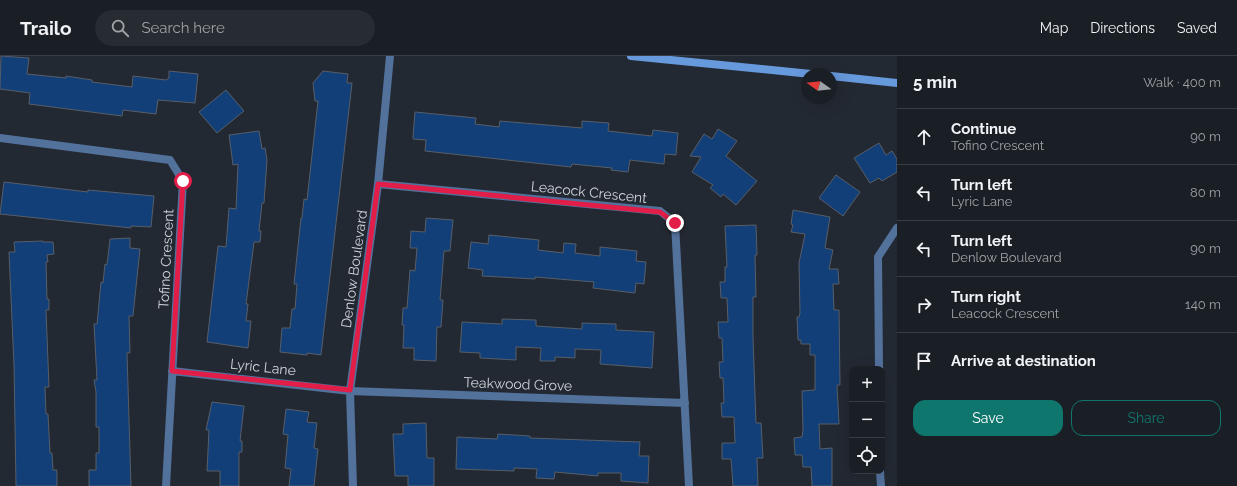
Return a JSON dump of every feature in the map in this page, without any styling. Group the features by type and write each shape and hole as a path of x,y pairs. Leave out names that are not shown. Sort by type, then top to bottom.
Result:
{"main road":[{"path":"631,56 801,73"},
{"path":"837,77 897,83"}],"street":[{"name":"Denlow Boulevard","path":"353,486 350,390 378,184 390,56"},
{"name":"Tofino Crescent","path":"0,138 170,160 183,181 166,486"},
{"name":"Leacock Crescent","path":"378,184 660,212 675,223 689,486"},
{"path":"879,366 878,257 897,228"},
{"name":"Lyric Lane","path":"172,371 350,390"},
{"name":"Teakwood Grove","path":"350,390 685,403"},
{"path":"880,474 880,486"}],"building":[{"path":"1,56 29,58 27,74 66,78 66,76 92,80 92,82 132,87 133,76 166,80 169,78 169,71 198,74 195,103 158,100 156,114 123,110 122,116 29,104 30,93 0,89"},
{"path":"323,71 348,74 347,83 352,83 321,355 307,353 307,355 280,352 282,328 290,328 292,309 295,309 297,284 294,284 301,218 304,199 307,200 318,101 315,101 313,83"},
{"path":"226,90 244,111 217,133 199,112"},
{"path":"415,112 476,118 475,124 499,127 500,121 582,128 582,121 609,123 608,131 652,136 653,130 678,133 676,155 665,154 664,164 630,160 628,172 611,170 612,168 572,164 571,167 425,151 426,140 413,139"},
{"path":"718,129 737,141 726,156 757,181 736,205 723,194 721,197 710,188 713,185 692,172 701,157 690,156 704,134 712,139"},
{"path":"259,131 262,149 265,148 267,160 264,203 262,203 259,231 261,231 260,242 254,242 246,304 248,304 246,321 251,321 248,348 207,342 218,246 226,247 229,208 236,209 238,164 233,165 229,135"},
{"path":"879,143 886,155 892,151 897,159 897,172 882,181 879,178 870,183 854,158"},
{"path":"836,175 860,192 843,216 819,198"},
{"path":"4,182 88,192 88,190 154,196 151,227 131,226 131,228 0,214"},
{"path":"793,210 830,217 825,248 833,250 829,269 838,269 839,284 833,284 834,310 839,310 840,385 837,385 839,424 819,424 820,449 832,448 832,486 812,486 811,467 803,467 802,455 795,455 794,438 802,437 803,430 802,391 815,390 815,355 810,355 810,344 801,344 801,340 798,340 797,317 799,317 800,313 799,263 805,234 791,232 793,225 791,224"},
{"path":"426,218 453,220 450,251 444,251 440,300 443,300 441,327 437,327 436,361 414,360 414,348 403,348 403,308 407,308 410,270 415,271 417,248 410,248 411,231 425,232"},
{"path":"756,225 756,297 753,297 753,337 756,423 761,423 763,458 757,458 758,486 733,486 731,459 722,459 722,443 735,443 734,417 722,417 721,403 724,403 723,378 720,378 719,362 723,362 722,338 719,338 718,322 728,322 727,298 721,298 720,282 725,282 725,267 727,267 725,226"},
{"path":"489,235 539,240 538,250 563,253 564,243 576,244 575,253 600,256 600,247 637,251 636,261 646,262 644,284 636,283 635,293 593,288 594,282 535,277 535,279 482,276 483,270 468,268 471,242 488,244"},
{"path":"130,238 130,248 140,249 133,316 129,316 130,353 127,353 131,486 89,486 89,470 96,470 96,453 99,453 99,427 96,427 96,392 94,380 97,380 94,324 97,324 101,282 103,283 105,264 107,265 110,239"},
{"path":"14,242 53,242 54,254 47,255 48,262 46,262 47,299 49,299 49,310 46,310 49,387 45,387 50,453 52,453 53,470 57,470 57,486 16,486 14,365 9,252 15,252"},
{"path":"502,319 536,320 536,326 582,329 582,323 616,324 616,330 654,332 652,368 600,364 601,350 575,349 575,358 555,357 555,361 540,361 541,348 516,347 516,360 480,358 480,353 460,352 462,322 502,324"},
{"path":"212,402 244,406 240,441 242,441 242,452 239,452 239,486 220,486 220,471 207,471 209,430 206,430"},
{"path":"286,409 309,412 307,422 317,423 314,448 318,449 314,486 289,486 291,469 285,468 288,435 283,434"},
{"path":"426,423 427,458 434,458 434,486 408,486 408,476 395,476 393,434 403,434 403,424"},
{"path":"498,434 530,436 530,438 640,442 639,456 649,456 648,483 621,481 621,473 598,473 598,476 555,472 554,479 536,478 537,469 514,468 514,471 456,469 457,437 497,439"}],"route":[{"path":"183,181 172,371 350,390 378,184 660,212 675,223"}]}
